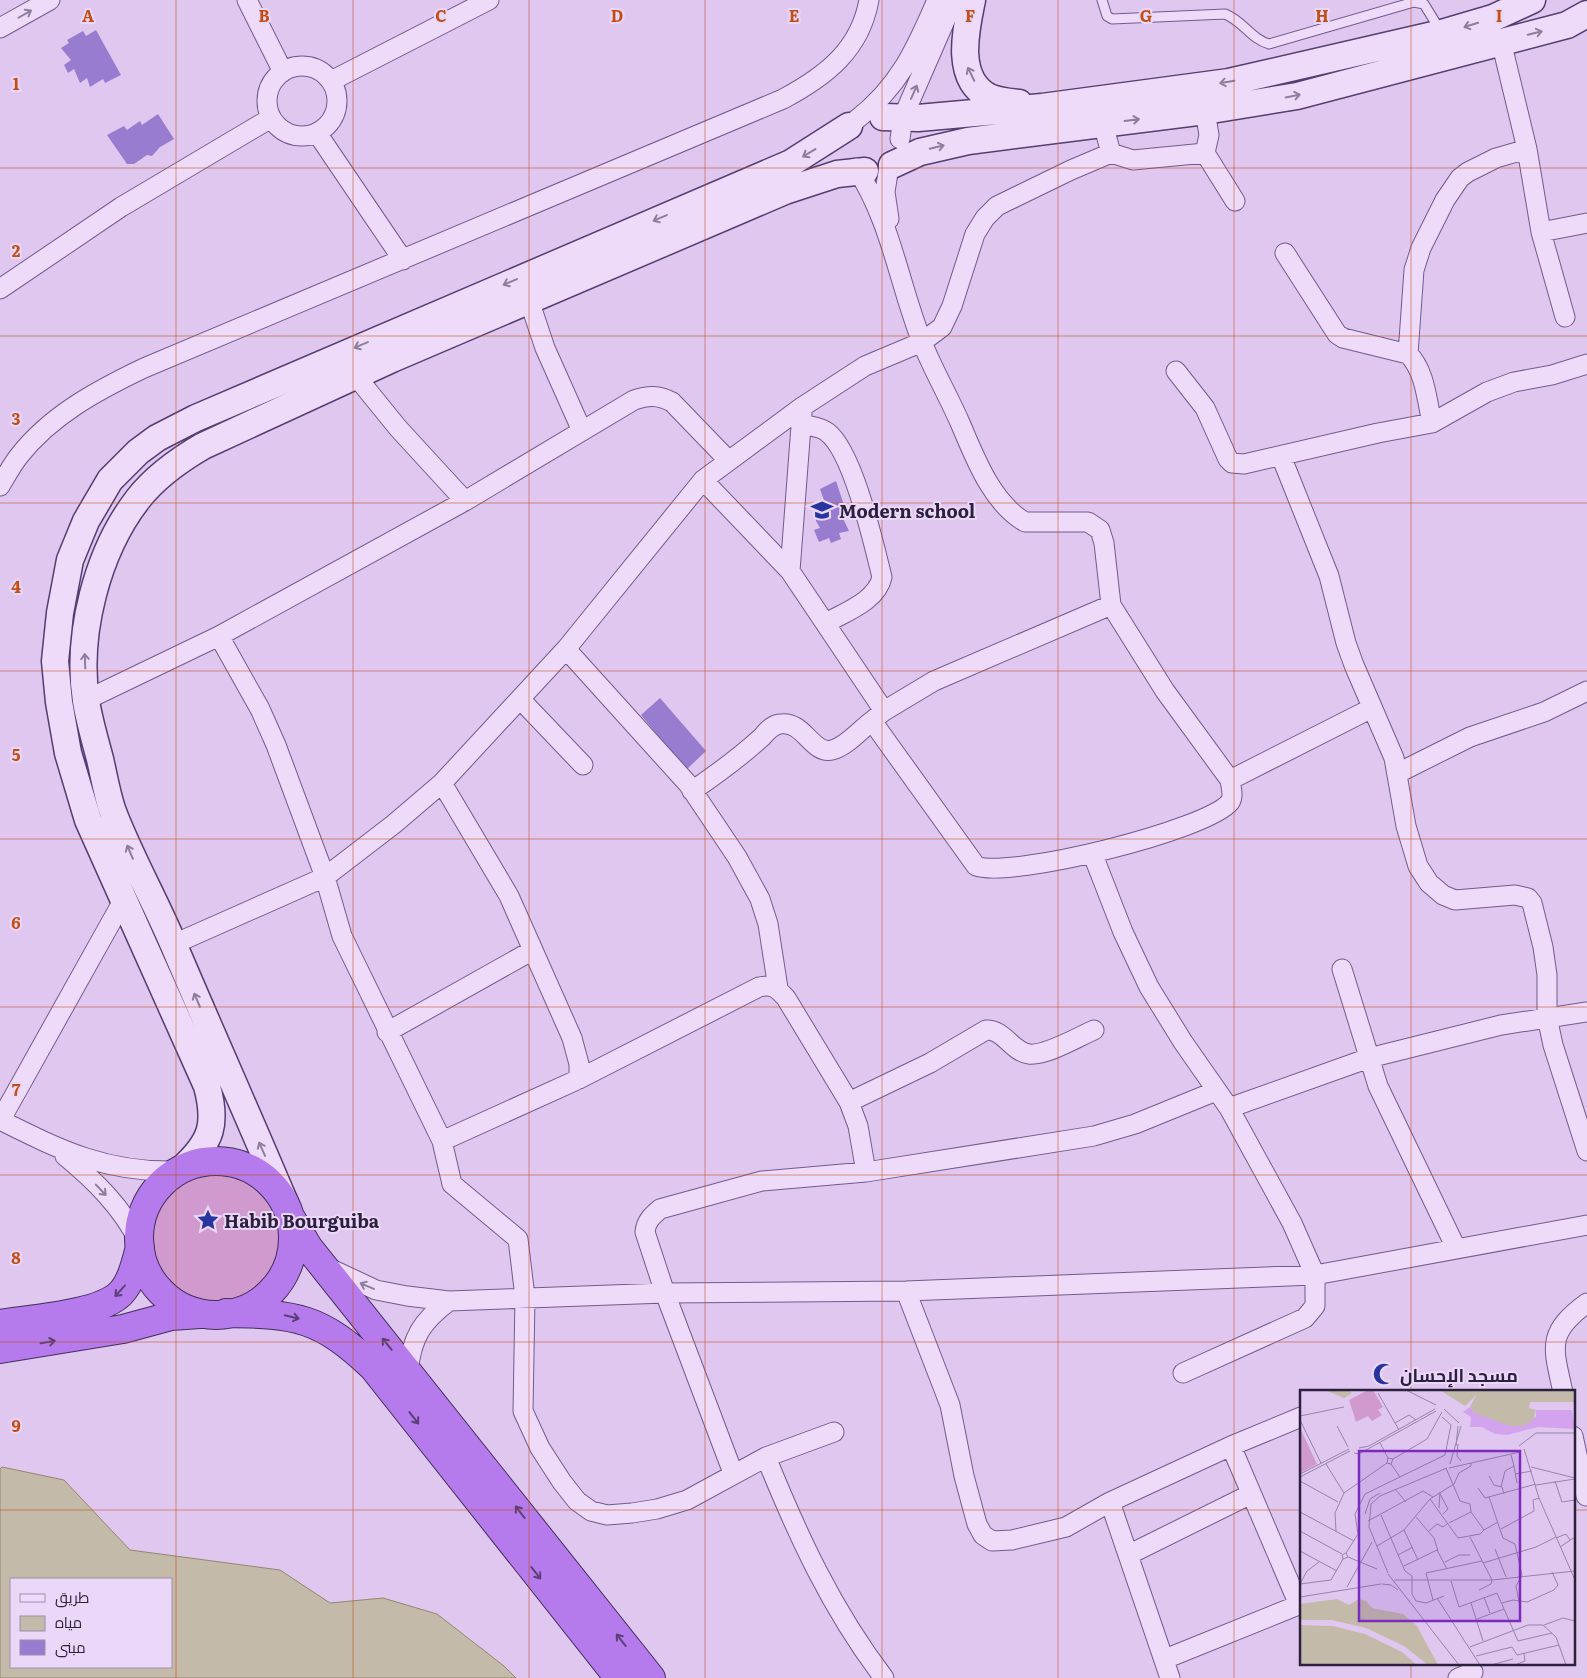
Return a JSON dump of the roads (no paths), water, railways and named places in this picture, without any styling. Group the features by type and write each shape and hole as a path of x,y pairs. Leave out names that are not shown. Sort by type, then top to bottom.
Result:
{"highway":[{"path":"288,1212 293,1234 290,1259 280,1281 263,1299 240,1311 221,1314 190,1311 167,1298 150,1279 140,1254 139,1228 146,1204 162,1182 181,1169 208,1161 233,1163 256,1172 275,1188 308,1247 651,1678"},
{"path":"0,1324 89,1310 106,1303 121,1293 130,1278 140,1244"},
{"path":"0,1349 123,1329 171,1316 190,1314 286,1316 314,1323 337,1335 373,1367 619,1678"}],"main road":[{"path":"972,0 964,41 967,67 972,79 986,96 997,100 1042,106"},
{"path":"288,1212 174,944 112,810 86,700 84,650 91,597 106,555 121,523 139,498 182,458 203,446 355,375 785,191 837,174 872,168 949,144 1206,111 1296,96 1446,45 1493,18 1532,0"},
{"path":"1580,0 1587,4"},
{"path":"181,1169 200,1153 210,1137 212,1104 208,1086 88,820 68,753 59,702 55,661 60,613 70,560 86,521 110,480 138,452 157,438 196,418 791,163 865,116 895,124 1229,82 1446,45 1501,41 1580,22"},
{"path":"853,123 844,134 844,153 872,168"},
{"path":"872,168 900,148 895,124"}],"street":[{"path":"0,28 50,0"},
{"path":"247,0 283,72"},
{"path":"330,82 489,0"},
{"path":"0,486 19,456 53,422 97,390 144,368 783,99 806,87 831,69 852,44 860,32 869,0"},
{"path":"853,123 876,105 897,81 913,53 937,0"},
{"path":"895,124 954,0"},
{"path":"1501,41 1527,148 1541,232 1565,317"},
{"path":"295,67 307,67 322,73 330,82 336,92 335,112 329,123 317,133 305,136 290,135 279,129 271,118 266,99 270,87 283,72 295,67"},
{"path":"1206,111 1209,135 1205,153 1235,201"},
{"path":"0,289 121,207 271,118"},
{"path":"1103,124 1110,153"},
{"path":"317,133 403,260"},
{"path":"1408,354 1414,270 1421,248 1445,200 1460,178 1468,172 1496,158 1527,148"},
{"path":"174,944 325,877 442,784 566,649 703,480 729,461 802,415 865,366 922,342 942,327 952,306 975,234 985,218 997,206 1110,153 1133,160 1205,153"},
{"path":"703,480 790,571 826,624 878,716 976,866 985,869 1027,866 1093,855 1212,815 1231,801 1230,780 1165,691 1111,605 1104,543 1100,530 1088,522 1025,522 1009,510 983,472 922,342 892,243 872,195 872,168"},
{"path":"872,168 885,192 892,243"},
{"path":"1541,232 1587,222"},
{"path":"1285,253 1337,334 1343,338 1408,354 1419,368 1432,423"},
{"path":"529,300 545,348 582,431"},
{"path":"1176,371 1206,408 1221,445 1232,463 1244,464 1432,423 1488,392 1514,382 1552,375 1587,364"},
{"path":"355,375 398,428 465,501"},
{"path":"86,700 219,636 465,501 634,400 647,396 661,396 672,402 729,461"},
{"path":"790,571 802,415"},
{"path":"802,415 826,431 836,441 844,456 867,517 882,577 881,585 869,597 826,624"},
{"path":"1281,456 1328,576 1346,643 1388,742 1398,773 1402,806 1411,848 1418,866 1429,882 1443,896 1455,900 1514,896 1530,900 1543,946 1547,975 1547,1017 1553,1045 1587,1151"},
{"path":"692,791 734,763 772,726 789,724 800,728 823,750 830,751 837,748 878,716 934,681 1111,605"},
{"path":"219,636 260,709 325,877 342,936 387,1032 442,1141 452,1184 518,1239 525,1297 523,1412 540,1448 577,1501 591,1511 607,1515 657,1509 687,1500 733,1473 766,1457 834,1432"},
{"path":"566,649 692,791 741,863 760,898 768,924 778,988 813,1040 849,1102 858,1126 866,1172"},
{"path":"1398,773 1470,737 1544,712 1587,691"},
{"path":"521,700 584,765"},
{"path":"1230,780 1372,708"},
{"path":"442,784 509,896 577,1050 579,1079"},
{"path":"1093,855 1123,932 1149,987 1183,1042 1229,1108 1292,1223 1315,1275 1315,1306 1305,1318 1183,1373"},
{"path":"124,899 0,1120 52,1145 100,1164 158,1172 181,1169"},
{"path":"387,1032 533,950"},
{"path":"1342,969 1378,1086 1456,1248"},
{"path":"442,1141 579,1079 759,987 770,984 778,988"},
{"path":"1229,1108 1369,1058 1501,1025 1587,1012"},
{"path":"849,1102 930,1063 986,1030 995,1031 1020,1051 1035,1055 1094,1030"},
{"path":"733,1473 665,1293 645,1232 650,1217 660,1209 762,1180 866,1172 1094,1136 1135,1124 1216,1090"},
{"path":"52,1145 102,1190 131,1225 140,1244"},
{"path":"321,1263 376,1290 449,1301 665,1293 906,1291 1315,1275 1587,1225"},
{"path":"906,1291 950,1406 964,1476 977,1524 983,1535 992,1541 1036,1536 1066,1528 1110,1502 1231,1446 1300,1417"},
{"path":"408,1371 411,1350 419,1330 432,1314 449,1301"},
{"path":"1563,1390 1556,1356 1556,1337 1563,1323 1587,1303"},
{"path":"1574,1443 1582,1495"},
{"path":"1165,1659 1300,1604 1250,1494 1231,1446"},
{"path":"766,1457 797,1534 859,1645 884,1678"},
{"path":"1128,1555 1250,1494"},
{"path":"1110,1502 1170,1678"}],"lane":[{"path":"1102,0 1107,16 1112,19 1225,14 1234,18 1258,41 1270,44 1414,2 1424,4 1446,45"}],"water":[{"path":"2,1467 64,1480 130,1550 280,1570 330,1603 383,1598 437,1614 504,1666 516,1678 0,1678 0,1469"}],"place":[{"name":"Modern school","path":"822,510"},
{"name":"Habib Bourguiba","path":"208,1220"},
{"name":"مسجد الإحسان","path":"1384,1374"}]}
